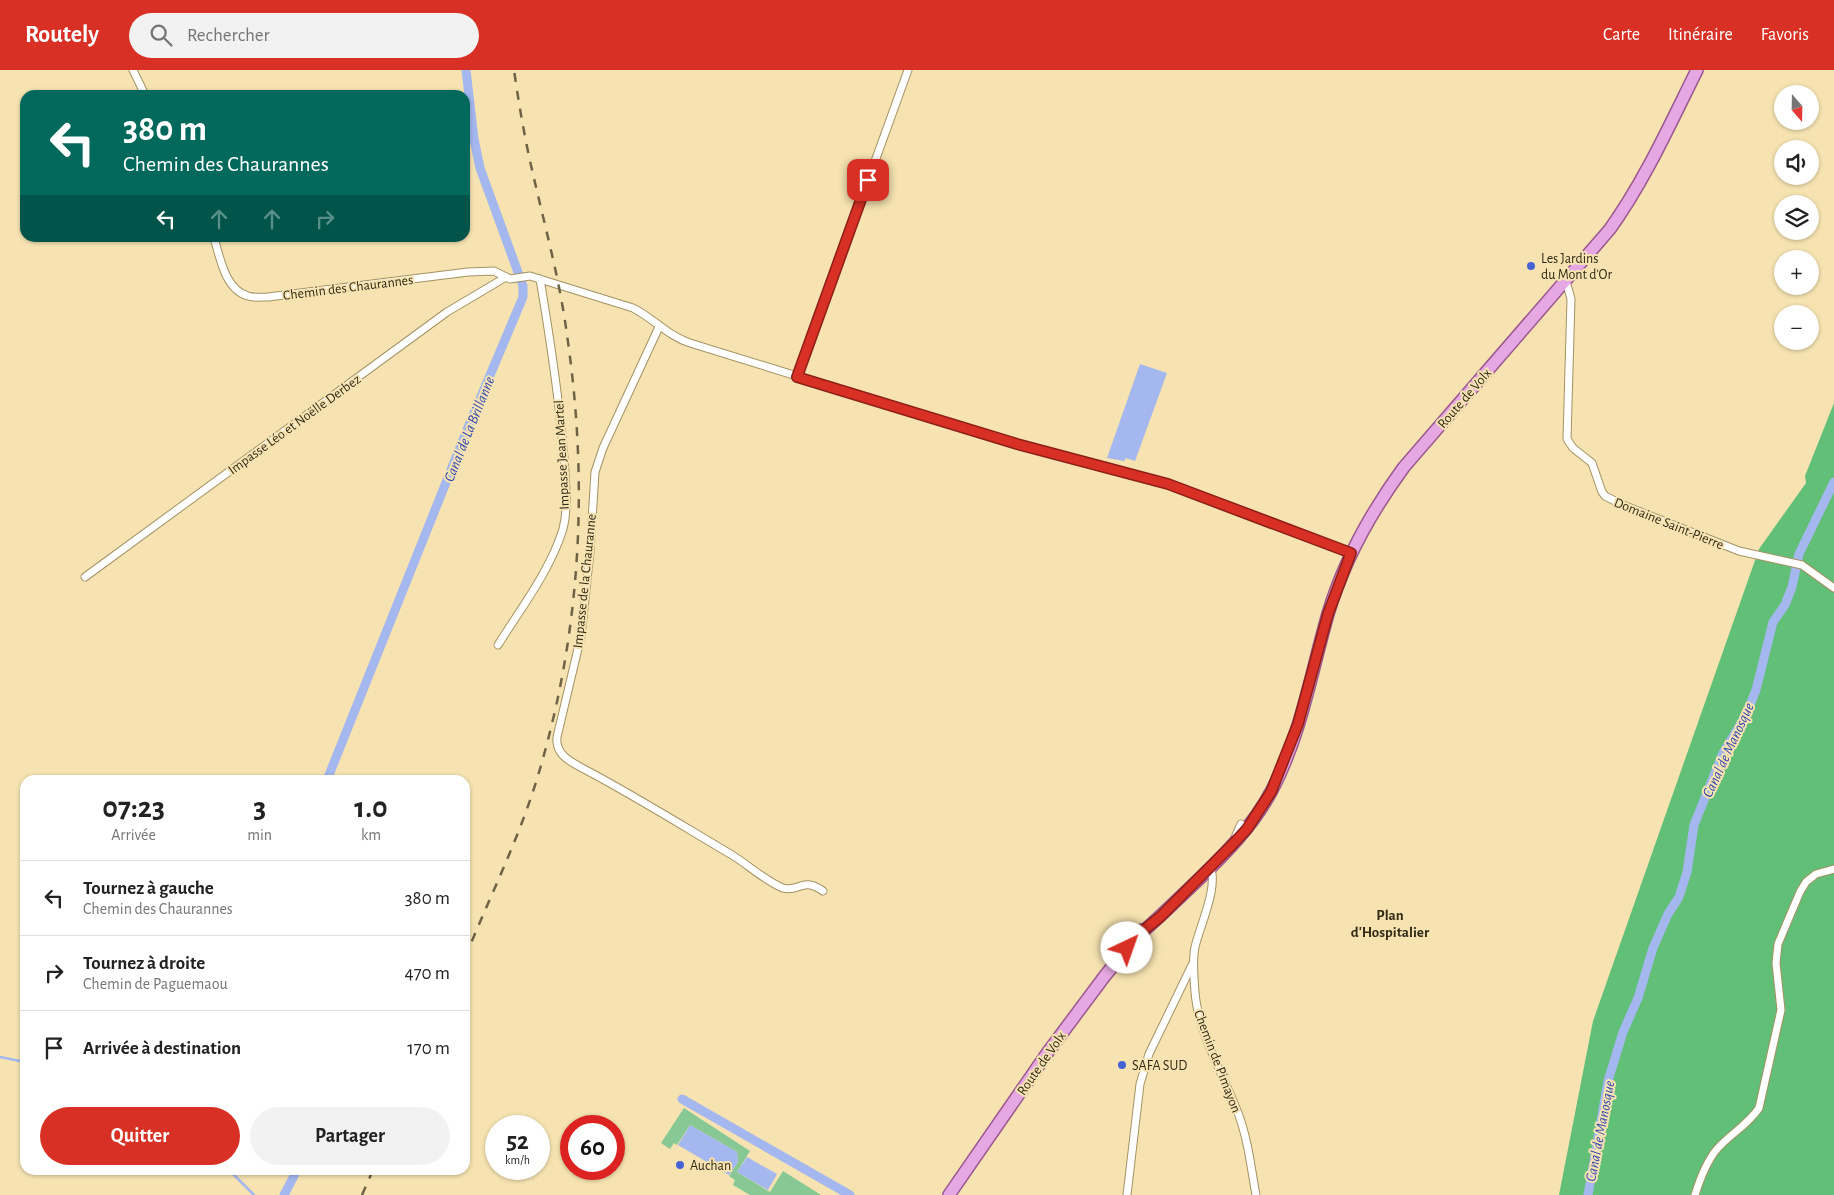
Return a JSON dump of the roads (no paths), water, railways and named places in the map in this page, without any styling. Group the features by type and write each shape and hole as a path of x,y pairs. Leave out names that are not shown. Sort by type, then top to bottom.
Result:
{"main road":[{"name":"Route de Volx","path":"1139,934 1160,917 1211,868 1247,829 1263,806 1277,779 1306,700 1328,614 1351,553 1382,497 1404,467 1566,281 1623,211 1697,70"},
{"name":"Route de Volx","path":"949,1195 1048,1052 1104,977 1158,910 1241,824 1286,755"}],"street":[{"path":"133,70 143,90"},
{"path":"797,377 908,70"},
{"name":"Chemin des Chaurannes","path":"215,242 225,272 233,287 242,294 252,297 304,293 494,271 506,278 528,276 540,279 633,308 648,316 659,327"},
{"name":"Impasse Léo et Noëlle Derbez","path":"85,578 447,312 506,278"},
{"name":"Impasse Jean Martel","path":"498,645 542,574 560,536 565,518 565,479 558,394 540,279"},
{"name":"Domaine Saint-Pierre","path":"1566,281 1571,299 1567,439 1573,448 1594,465 1605,496 1739,551 1802,565 1834,588"},
{"path":"659,327 683,341 797,377 1017,444 1168,484 1351,553"},
{"name":"Impasse de la Chauranne","path":"659,327 603,448 595,472 590,552 581,636 557,737 557,746 560,753 572,762 646,803 779,886 789,888 809,884 822,891"},
{"path":"1211,868 1212,862 1237,834 1241,824"},
{"name":"Chemin de Pimayon","path":"1211,868 1212,887 1199,932 1193,963 1198,1012 1207,1040 1239,1116 1250,1159 1256,1195"},
{"path":"1695,1195 1703,1172 1716,1150 1750,1119 1759,1108 1781,1010 1776,963 1778,944 1798,894 1806,882 1816,874 1834,869"},
{"path":"1127,1195 1140,1084 1149,1054 1193,963"}],"water":[{"path":"1140,364 1167,373 1135,461 1126,458 1124,461 1107,458"},
{"path":"690,1125 737,1152 738,1162 729,1175 678,1145"},
{"path":"747,1157 777,1174 768,1190 737,1172"}],"waterway":[{"name":"Canal de La Brillanne","path":"466,70 468,90"},
{"name":"Canal de La Brillanne","path":"329,775 469,425 523,297 523,286 480,168 470,104"},
{"name":"Canal de Manosque","path":"1588,1195 1608,1081 1623,1032 1638,998 1653,948 1668,914 1679,897 1687,872 1694,825 1723,753 1746,715 1756,690 1773,622 1785,605 1792,587 1799,554 1834,482"},
{"path":"0,1057 20,1061"},
{"path":"682,1099 850,1195"},
{"path":"234,1175 254,1195"},
{"name":"Canal de La Brillanne","path":"284,1195 294,1175"}],"railway":[{"path":"470,946 512,847 537,779 552,724 563,670 572,614 577,559 578,447 567,335 556,274 527,148 514,70"},
{"path":"362,1195 371,1175"}],"place":[{"name":"Les Jardins du Mont d'Or","path":"1531,266"},
{"name":"SAFA SUD","path":"1122,1065"},
{"name":"Auchan","path":"680,1165"}],"district":[{"name":"Plan d'Hospitalier","path":"1390,924"}]}
